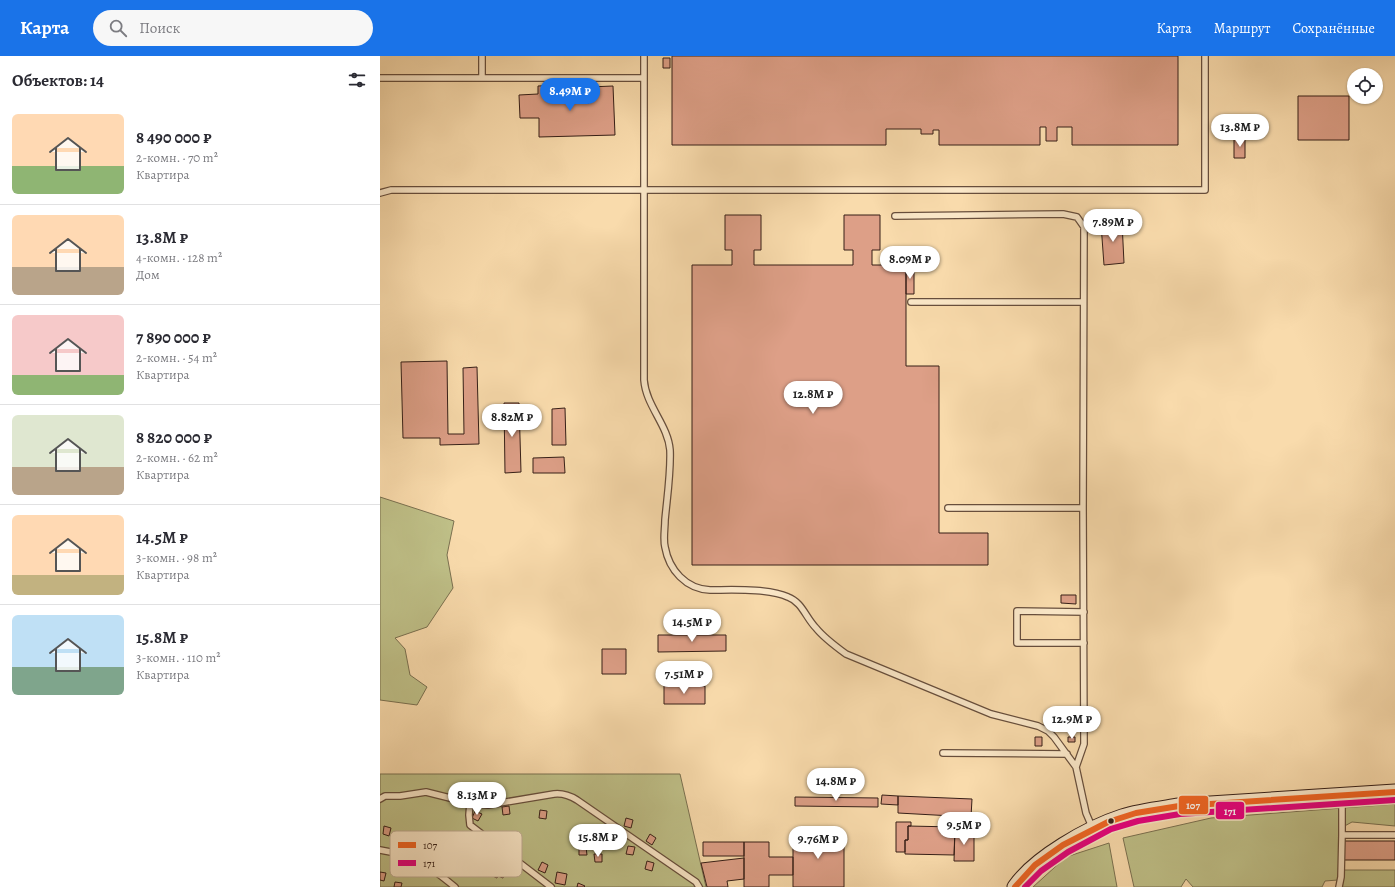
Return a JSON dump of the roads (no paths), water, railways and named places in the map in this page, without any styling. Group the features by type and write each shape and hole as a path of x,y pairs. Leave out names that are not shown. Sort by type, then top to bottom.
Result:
{"main road":[{"path":"1015,887 1034,865 1056,850 1093,830 1122,817 1179,806 1395,792"}],"lane":[{"path":"482,56 482,78"},
{"path":"644,56 644,380 645,390 666,432 670,450 664,534 665,548 672,565 679,577 688,584 703,589 771,592 788,597 798,603 815,628 846,654 991,714 1038,726 1048,731 1076,767 1086,813 1093,830"},
{"path":"380,193 391,190 1205,190 1205,56"},
{"path":"380,78 644,78"},
{"path":"895,216 1063,214 1077,217 1084,227 1084,744 1076,767"},
{"path":"911,302 1083,302"},
{"path":"948,508 1083,508"},
{"path":"1084,612 1018,611 1017,642 1084,643"},
{"path":"943,753 1066,754"},
{"path":"380,799 385,796 400,796 426,792 470,803 488,805 554,794 568,795 696,882 699,887"},
{"path":"1338,887 1341,877 1342,796"},
{"path":"470,803 470,825 478,831"},
{"path":"1342,835 1395,835"},
{"path":"380,850 390,852"},
{"path":"522,865 551,887"},
{"path":"442,877 455,887"}]}
